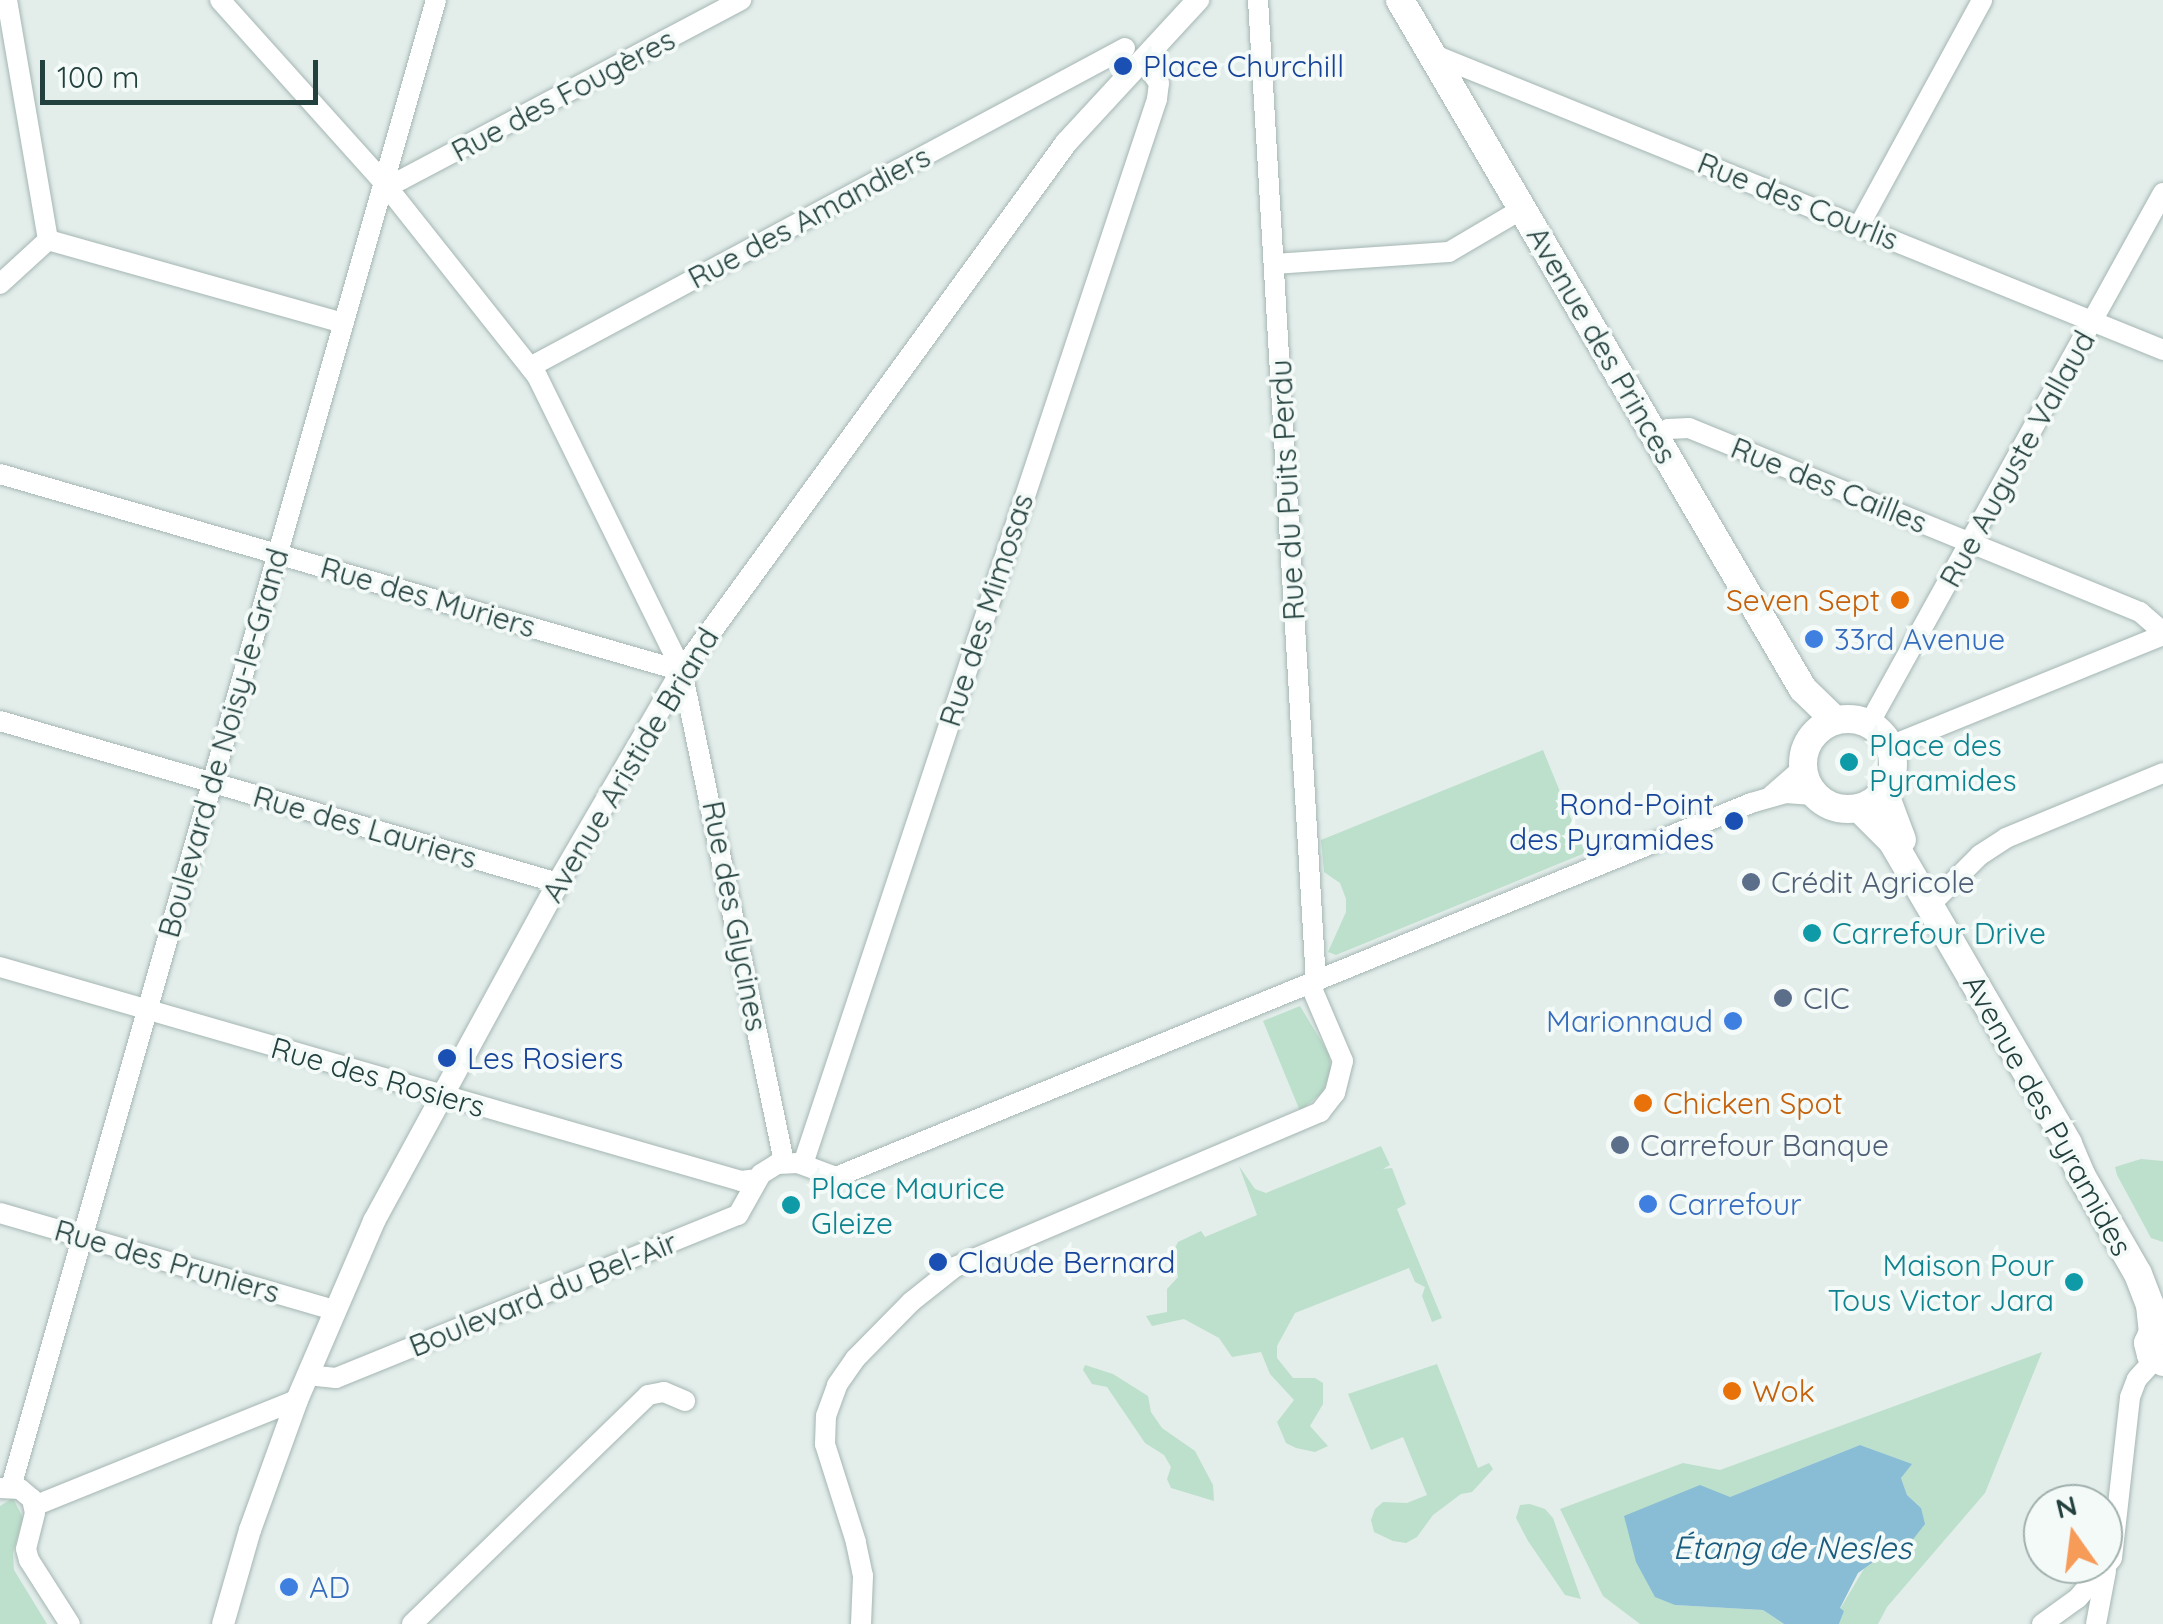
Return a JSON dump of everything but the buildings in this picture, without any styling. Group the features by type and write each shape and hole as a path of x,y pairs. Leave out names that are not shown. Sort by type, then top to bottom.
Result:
{"main road":[{"name":"Avenue des Princes","path":"1400,0 1824,728"},
{"path":"1869,724 1890,746 1893,770 1884,792 1858,808 1832,807 1814,795 1803,768 1824,728 1869,724"},
{"name":"Avenue des Pyramides","path":"1884,792 1900,836 2163,1286"},
{"name":"Avenue des Pyramides","path":"1858,808 1892,841 2068,1144 2081,1175 2138,1274 2159,1345"}],"street":[{"path":"7,0 48,240"},
{"name":"Rue des Glycines","path":"220,0 384,183 530,367 682,671 794,1163"},
{"name":"Boulevard de Noisy-le-Grand","path":"5,1487 436,0"},
{"name":"Rue des Fougères","path":"384,183 402,180 740,0"},
{"name":"Avenue Aristide Briand","path":"224,1624 250,1530 297,1400 374,1221 558,883 682,671 1066,143 1113,92 1134,54 1198,0"},
{"name":"Rue du Puits Perdu","path":"861,1624 863,1576 825,1444 826,1416 837,1384 854,1359 911,1302 955,1267 1320,1112 1335,1093 1343,1062 1313,982 1258,0"},
{"path":"1859,226 1982,0"},
{"name":"Rue des Amandiers","path":"530,367 1088,67 1134,54"},
{"name":"Rue des Mimosas","path":"794,1163 1158,99 1159,83 1134,54"},
{"name":"Rue des Courlis","path":"1432,54 2163,350"},
{"path":"1088,67 1113,92"},
{"name":"Rue Auguste Vallaud","path":"1869,724 2163,193"},
{"path":"1274,264 1448,252 1522,208"},
{"path":"0,284 48,240"},
{"path":"48,240 344,323"},
{"name":"Rue des Cailles","path":"1655,436 1668,429 1689,428 2140,612 2163,633"},
{"name":"Rue des Muriers","path":"0,474 682,671"},
{"path":"1890,746 2163,633"},
{"name":"Rue des Lauriers","path":"0,720 558,883"},
{"path":"758,1178 766,1169 794,1163 826,1177 836,1177 1770,796 1803,768"},
{"path":"1938,897 1980,855 2006,838 2163,773"},
{"path":"1770,796 1814,795"},
{"name":"Rue des Rosiers","path":"0,968 741,1181 758,1178"},
{"name":"Boulevard du Bel-Air","path":"307,1375 336,1378 738,1216 758,1178"},
{"name":"Rue des Pruniers","path":"0,1213 333,1310"},
{"path":"2122,1484 2130,1397 2159,1345"},
{"path":"412,1624 648,1395 664,1392 685,1402"},
{"path":"34,1506 297,1400"},
{"path":"5,1487 27,1494 34,1506 26,1549 29,1560 70,1624"},
{"path":"2042,1624 2089,1584"},
{"path":"2096,1624 2103,1584"}],"green space":[{"path":"1543,750 1585,853 1336,955 1328,952 1346,912 1346,899 1340,883 1324,872 1321,840"},
{"path":"1300,1006 1329,1054 1331,1069 1323,1092 1300,1111 1263,1021"},
{"path":"1381,1146 1390,1165 1383,1169 1392,1168 1406,1204 1397,1209 1442,1318 1432,1322 1422,1296 1425,1287 1415,1282 1409,1268 1295,1313 1277,1346 1277,1358 1293,1378 1315,1378 1323,1383 1323,1404 1310,1426 1328,1446 1315,1452 1296,1448 1286,1443 1277,1422 1294,1400 1270,1374 1261,1352 1232,1357 1219,1338 1184,1319 1152,1326 1146,1316 1167,1312 1167,1289 1178,1277 1173,1252 1178,1242 1201,1231 1205,1237 1257,1215 1239,1166 1255,1189 1266,1193"},
{"path":"2141,1159 2163,1161 2163,1242 2151,1238 2117,1175 2115,1167"},
{"path":"2042,1352 1985,1493 1887,1607 1878,1624 1839,1624 1844,1611 1840,1609 1865,1567 1902,1541 1906,1546 1921,1508 1907,1495 1901,1478 1911,1464 1860,1445 1730,1497 1675,1605 1763,1610 1784,1624 1640,1624 1603,1596 1560,1509 1683,1463 1720,1470"},
{"path":"1437,1364 1478,1468 1489,1463 1493,1469 1472,1492 1461,1494 1433,1515 1417,1537 1406,1543 1393,1541 1374,1532 1371,1520 1375,1509 1383,1502 1407,1503 1427,1495 1403,1437 1371,1450 1348,1394"},
{"path":"1085,1365 1113,1374 1148,1396 1151,1412 1162,1428 1195,1451 1213,1485 1214,1501 1171,1488 1167,1479 1171,1467 1164,1455 1145,1443 1107,1387 1092,1384 1083,1370"},
{"path":"13,1498 23,1518 13,1553 14,1570 47,1624 0,1624 0,1506"},
{"path":"1520,1505 1545,1509 1553,1518 1581,1599 1565,1595 1528,1541 1516,1518"}],"water":[{"name":"Étang de Nesles","path":"1860,1445 1912,1464 1901,1478 1907,1495 1921,1508 1925,1524 1907,1547 1902,1541 1858,1573 1840,1608 1844,1611 1839,1624 1784,1624 1763,1610 1675,1605 1655,1597 1636,1562 1624,1516 1700,1485 1730,1497"}],"place":[{"name":"Place Churchill","path":"1123,66"},
{"name":"Seven Sept","path":"1900,600"},
{"name":"33rd Avenue","path":"1814,639"},
{"name":"Place des Pyramides","path":"1849,762"},
{"name":"Rond-Point des Pyramides","path":"1734,821"},
{"name":"Crédit Agricole","path":"1751,882"},
{"name":"Carrefour Drive","path":"1812,933"},
{"name":"CIC","path":"1783,998"},
{"name":"Marionnaud","path":"1733,1021"},
{"name":"Les Rosiers","path":"447,1058"},
{"name":"Chicken Spot","path":"1643,1103"},
{"name":"Carrefour Banque","path":"1620,1145"},
{"name":"Carrefour","path":"1648,1204"},
{"name":"Place Maurice Gleize","path":"791,1205"},
{"name":"Claude Bernard","path":"938,1262"},
{"name":"Maison Pour Tous Victor Jara","path":"2074,1282"},
{"name":"Wok","path":"1732,1391"},
{"name":"AD","path":"289,1587"}]}
